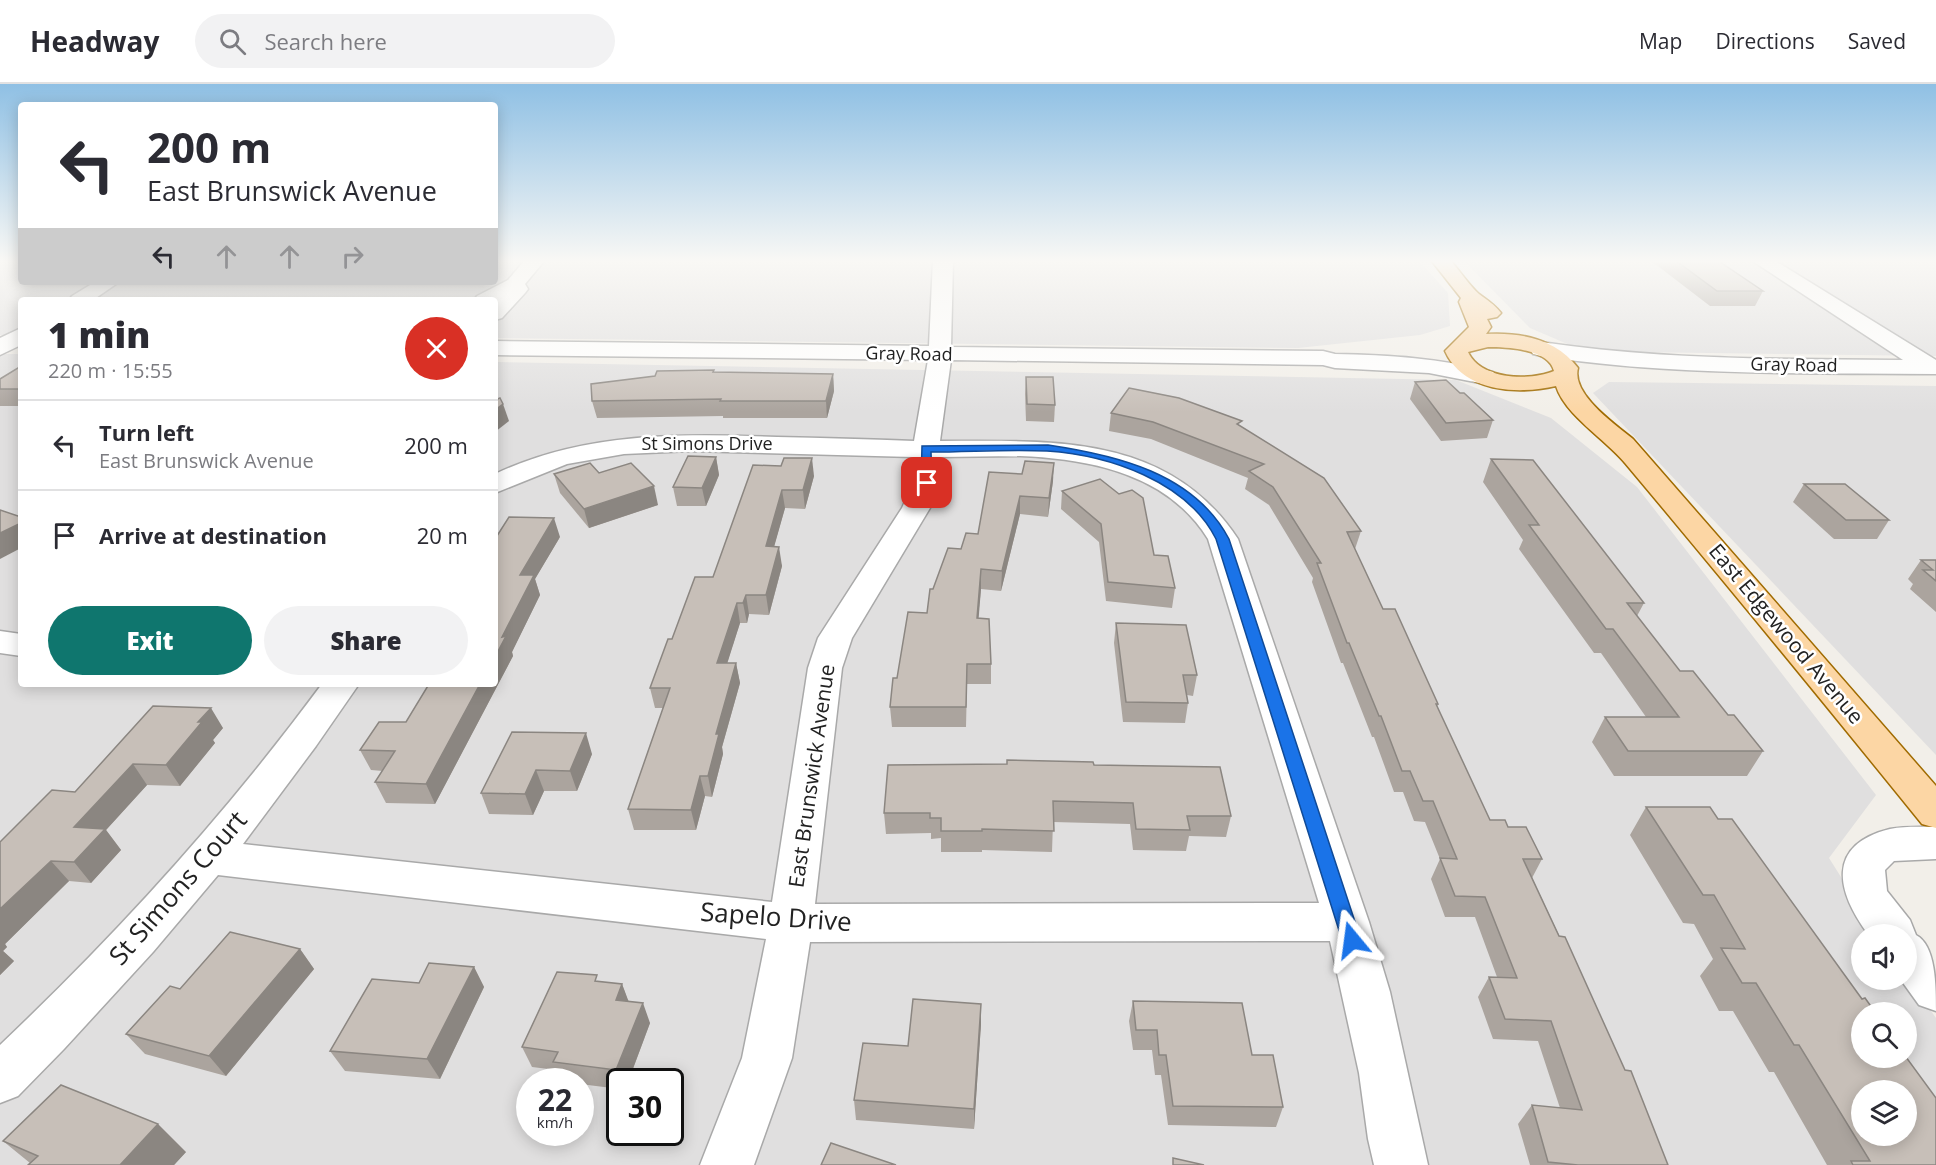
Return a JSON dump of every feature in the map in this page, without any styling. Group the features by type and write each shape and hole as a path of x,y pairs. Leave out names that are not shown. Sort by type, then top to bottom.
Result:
{"main road":[{"path":"1472,310 1480,327 1456,351 1458,358 1470,370 1485,377 1518,383 1538,384 1554,381 1564,375"},
{"path":"1488,310 1501,323 1536,343 1541,349"},
{"path":"1462,345 1488,339 1524,343 1541,349"},
{"name":"East Edgewood Avenue","path":"1541,349 1563,362 1566,368 1564,375 1573,399 1624,445 1936,813"},
{"name":"East Edgewood Avenue","path":"1485,377 1545,405 1633,458"}],"street":[{"name":"East Brunswick Avenue","path":"727,1165 767,1058 791,923 825,668 835,638 916,508 927,483 926,449 940,354 941,310"},
{"path":"1842,310 1933,367"},
{"name":"Gray Road","path":"1323,358 1462,345"},
{"name":"Gray Road","path":"498,348 1323,358 1335,361 1428,364 1485,377"},
{"name":"Gray Road","path":"1541,349 1652,364 1933,367"},
{"name":"Gray Road","path":"1564,375 1652,364"},
{"name":"St Simons Drive","path":"498,484 542,464 578,453 651,442 926,449 1036,447 1094,455 1147,472 1173,487 1203,511 1215,525 1222,539 1347,922 1366,992 1401,1165"},
{"path":"0,642 18,645"},
{"name":"St Simons Court","path":"0,1079 131,944 207,857 255,801 339,687"},
{"path":"1886,924 1865,892 1864,866 1875,852 1882,849 1936,843"},
{"name":"Sapelo Drive","path":"207,857 791,923 1347,922"},
{"path":"1917,965 1936,990"}],"shaded area":[{"path":"0,310 18,310 18,335 0,335"},
{"path":"498,310 1449,310 1450,326 1420,335 1298,348 498,338"},
{"path":"1513,310 1936,310 1936,356 1635,352 1572,346 1530,328"},
{"path":"0,354 18,354 18,687 498,687 498,362 1456,380 1551,418 1637,487 1876,795 1829,858 1871,924 1851,924 1851,990 1916,990 1936,1018 1936,1165 0,1165"},
{"path":"1609,382 1936,386 1936,755 1593,393"}],"building":[{"path":"18,368 18,389 0,389 0,379"},
{"path":"714,370 713,372 833,374 826,401 720,401 721,399 592,401 591,384 655,376 657,371"},
{"path":"1026,377 1053,377 1055,405 1027,404"},
{"path":"1446,380 1493,420 1446,423 1415,382"},
{"path":"1129,388 1179,398 1242,421 1237,424 1324,478 1361,531 1347,532 1383,609 1395,609 1490,820 1505,820 1508,827 1526,827 1542,859 1523,859 1559,936 1565,937 1625,1070 1631,1071 1668,1165 1578,1165 1548,1162 1532,1105 1582,1110 1551,1021 1505,1019 1489,977 1517,978 1485,897 1455,896 1440,858 1457,859 1433,801 1423,801 1410,771 1402,771 1381,716 1379,716 1349,643 1347,643 1317,563 1321,563 1273,487 1249,471 1264,464 1153,422 1111,413"},
{"path":"500,398 503,404 498,408"},
{"path":"688,456 716,457 702,488 673,487"},
{"path":"784,458 812,458 803,490 782,490 766,546 779,547 766,595 746,595 743,603 737,603 717,663 736,663 716,734 719,734 708,776 700,776 691,810 628,809 670,688 650,688 668,639 672,639 695,577 713,577 753,465 781,466"},
{"path":"1491,459 1533,460 1644,603 1627,603 1680,671 1693,671 1728,715 1734,715 1763,751 1628,751 1605,717 1679,717 1613,629 1606,629 1529,525 1539,525"},
{"path":"1025,461 1054,463 1049,498 1020,496 1002,571 981,569 977,618 989,619 991,664 967,664 966,707 890,707 893,678 897,678 908,612 927,613 930,589 933,589 948,548 961,549 966,533 978,534 989,472 1022,474"},
{"path":"590,463 599,473 631,463 654,486 584,509 554,474"},
{"path":"1100,479 1119,494 1132,490 1143,498 1154,555 1168,556 1175,588 1108,582 1101,524 1062,491"},
{"path":"1804,484 1845,484 1889,520 1846,520"},
{"path":"0,510 18,516 18,524 0,533"},
{"path":"509,517 554,518 520,575 534,575 502,637 506,636 498,651 498,534"},
{"path":"1921,560 1936,560 1936,581 1923,570 1933,570"},
{"path":"1116,623 1186,625 1197,675 1183,675 1188,703 1126,702"},
{"path":"427,687 478,687 426,784 375,782 395,751 360,750 379,722 406,722"},
{"path":"153,706 211,708 166,765 133,764 74,827 105,829 74,862 51,861 0,909 0,842 52,790 75,792"},
{"path":"512,732 586,733 570,771 536,770 525,794 481,793"},
{"path":"1007,760 1093,762 1094,765 1220,767 1231,816 1187,816 1190,830 1136,829 1133,803 1053,801 1054,831 982,829 982,831 941,831 941,818 930,818 930,813 884,813 888,765 1007,764"},
{"path":"1646,807 1710,807 1718,819 1732,819 1851,984 1851,990 1856,990 1862,999 1865,998 1868,1002 1851,1002 1851,1068 1914,1068 1936,1098 1936,1165 1853,1165 1851,1161 1870,1161 1861,1146 1917,1146 1917,1080 1851,1080 1851,1130 1799,1045 1794,1045 1756,983 1742,983 1721,948 1745,949 1714,895 1703,895"},
{"path":"230,932 300,949 209,1056 126,1034 170,986 180,989"},
{"path":"429,963 474,967 427,1059 330,1051 372,979 419,983"},
{"path":"557,972 597,975 595,981 622,984 616,1000 643,1003 617,1068 553,1062 558,1052 522,1047"},
{"path":"913,999 981,1004 974,1109 854,1100 863,1043 908,1046"},
{"path":"1133,1001 1242,1003 1252,1055 1273,1055 1283,1107 1173,1106 1166,1055 1159,1055 1157,1030 1136,1030"},
{"path":"61,1085 158,1124 120,1165 28,1165 38,1156 3,1141"},
{"path":"831,1143 896,1165 821,1165"},
{"path":"1173,1158 1204,1165 1173,1165"}],"route":[{"path":"927,483 926,449 1048,448 1094,455 1147,472 1190,498 1203,511 1215,525 1222,539 1352,940"}]}
